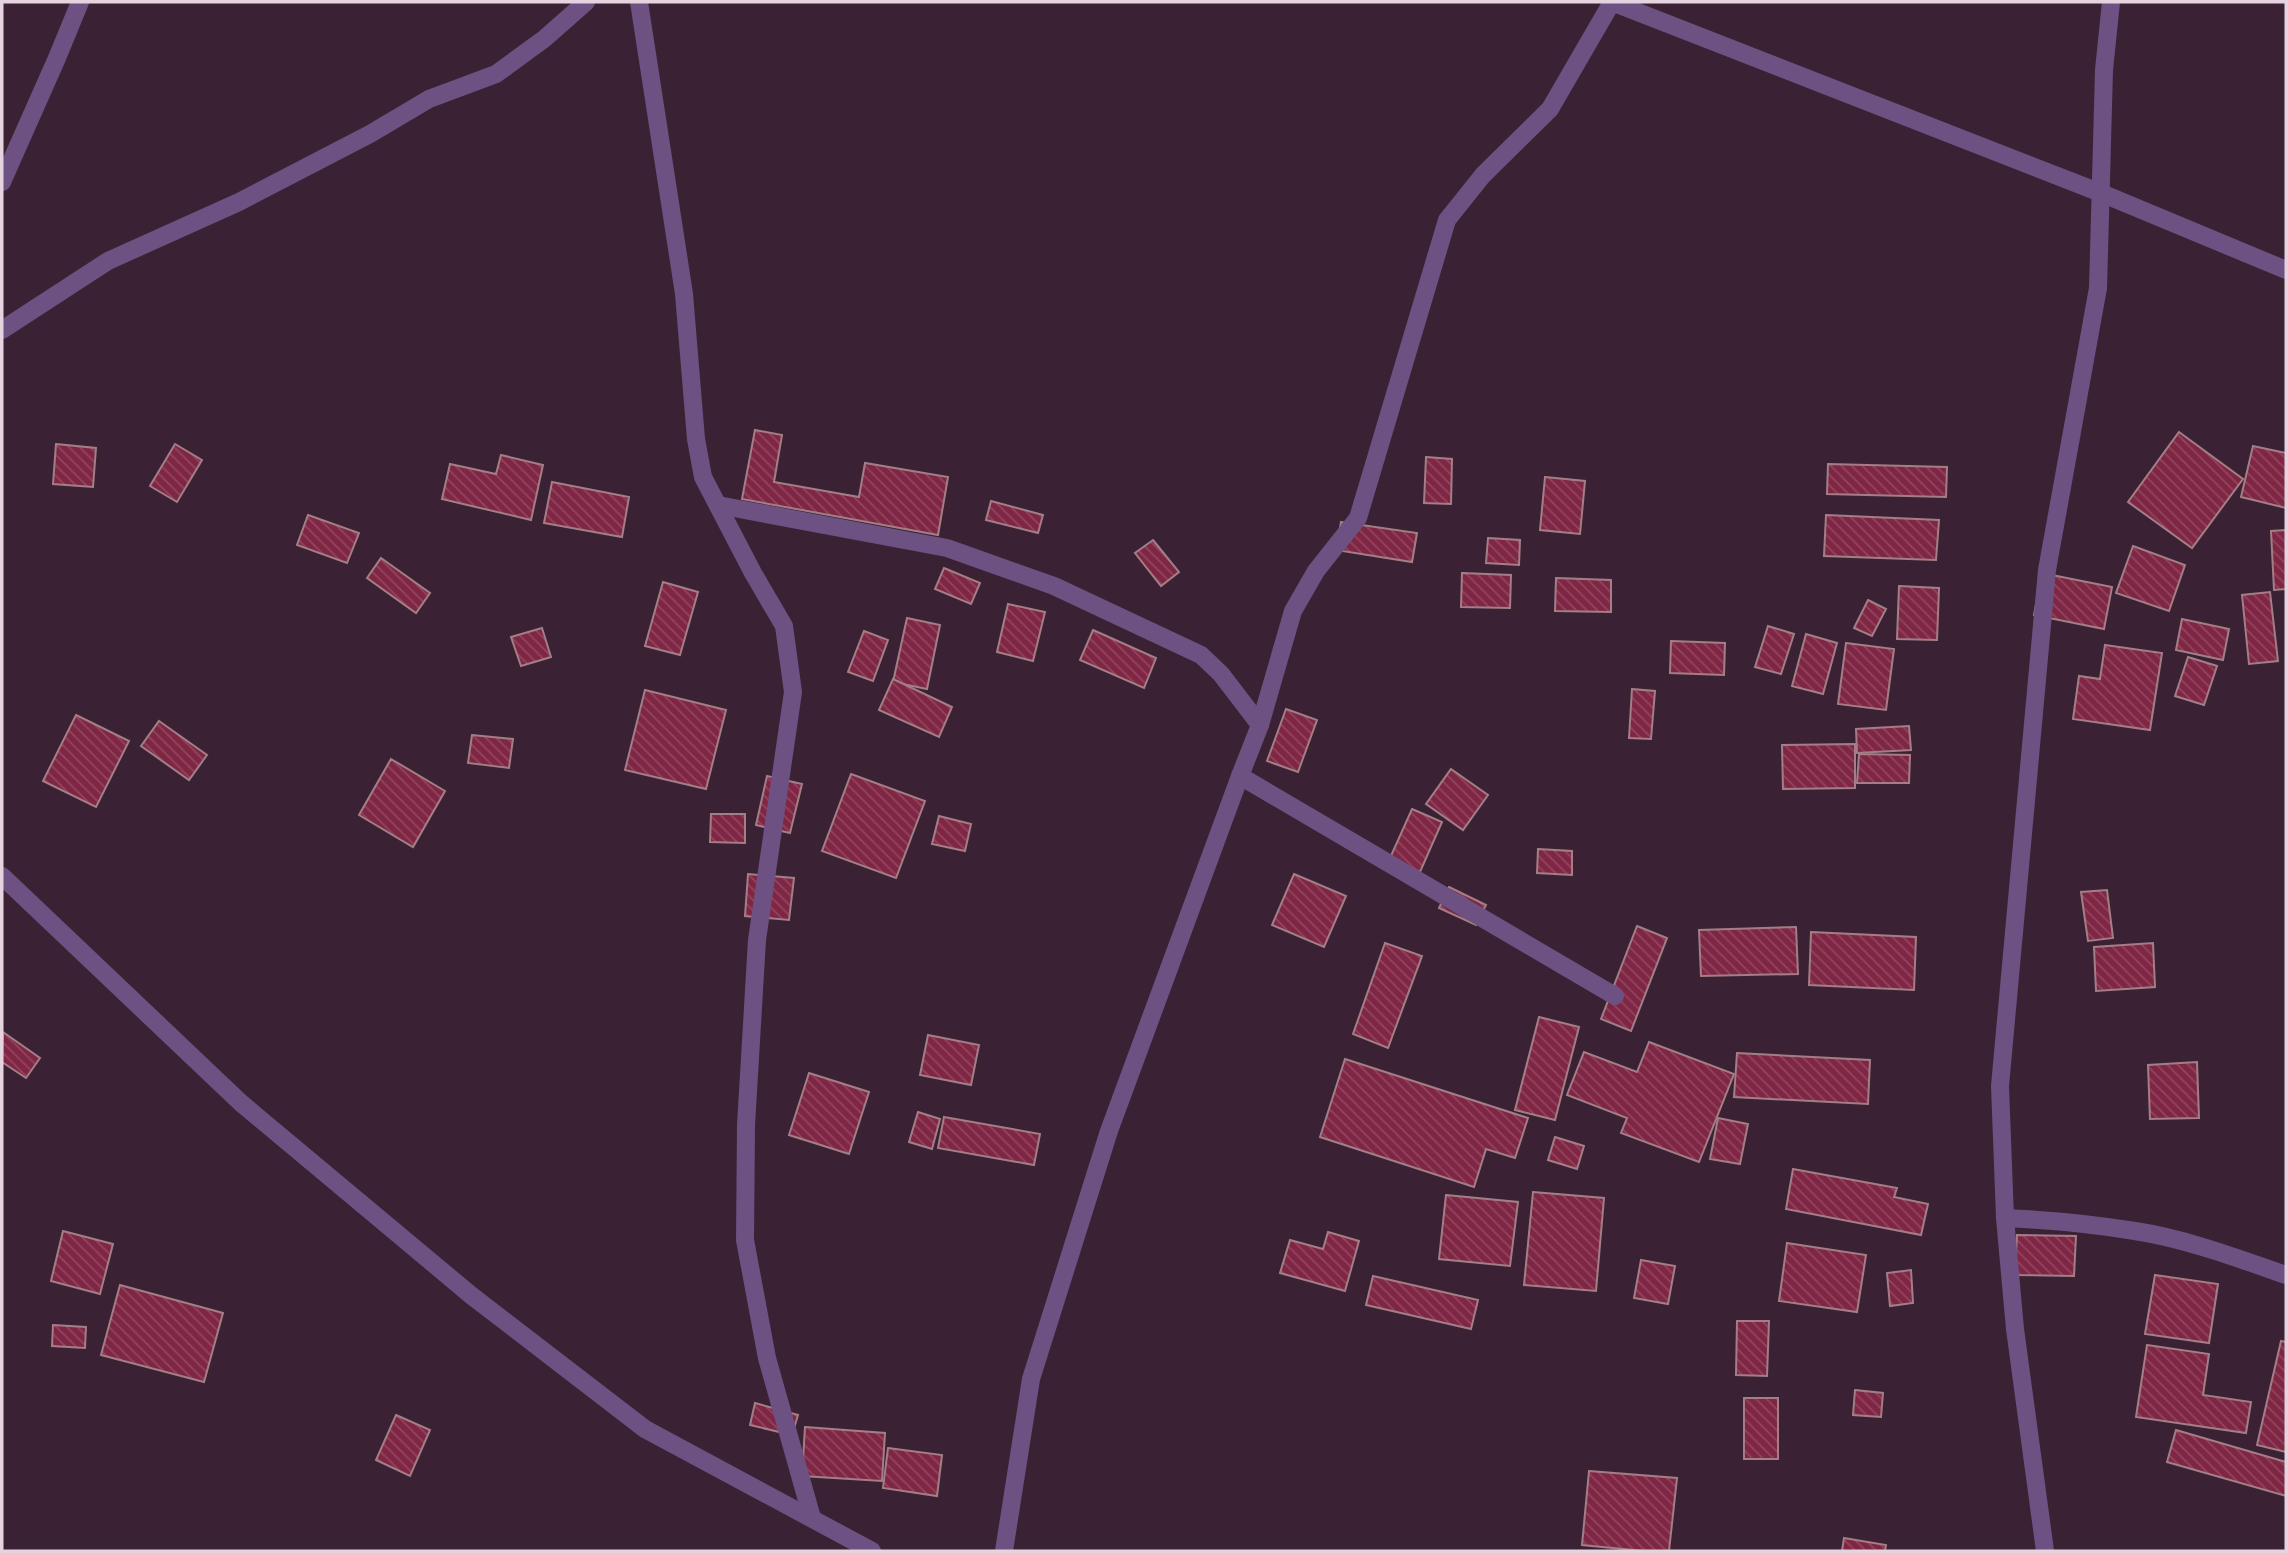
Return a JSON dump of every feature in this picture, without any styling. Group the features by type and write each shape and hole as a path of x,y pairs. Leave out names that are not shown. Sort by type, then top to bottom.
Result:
{"street":[{"path":"2,182 80,2"},
{"path":"2,330 107,261 239,202 370,134 429,99 496,74 544,39 586,2"},
{"path":"639,2 684,294 696,439 704,477 784,626 793,692 757,940 746,1125 745,1240 767,1358 812,1518"},
{"path":"1004,1551 1031,1379 1109,1131 1260,725 1293,611 1316,571 1358,518 1447,220 1483,175 1550,109 1612,2 2101,193 2286,270"},
{"path":"2045,1551 2015,1329 2005,1218 2000,1086 2047,570 2098,288 2104,70 2111,2"},
{"path":"718,505 947,548 1054,586 1201,655 1221,674 1260,725"},
{"path":"1240,776 1615,996"},
{"path":"2,876 241,1103 472,1296 645,1429 872,1551"},
{"path":"2005,1218 2057,1221 2137,1231 2202,1247 2286,1275"}],"building":[{"path":"755,430 782,435 774,482 859,497 865,463 948,477 938,535 742,499"},
{"path":"2179,432 2243,479 2192,548 2128,502"},
{"path":"56,444 96,448 93,487 53,484"},
{"path":"175,444 202,460 177,502 150,486"},
{"path":"2253,446 2286,453 2286,508 2241,497"},
{"path":"501,455 543,465 531,520 442,499 450,464 496,474"},
{"path":"1426,457 1452,459 1451,504 1424,503"},
{"path":"1828,464 1947,467 1946,497 1827,494"},
{"path":"1545,477 1585,481 1580,534 1540,530"},
{"path":"552,482 629,497 622,537 544,523"},
{"path":"991,501 1043,515 1038,533 986,520"},
{"path":"308,515 359,533 347,563 297,545"},
{"path":"1826,515 1939,520 1936,560 1824,556"},
{"path":"1341,522 1417,533 1412,562 1336,550"},
{"path":"2286,530 2286,589 2274,590 2271,531"},
{"path":"1488,538 1520,540 1519,565 1486,563"},
{"path":"1153,540 1179,572 1161,586 1135,553"},
{"path":"2133,546 2185,565 2169,611 2116,593"},
{"path":"381,558 430,593 416,613 367,578"},
{"path":"944,568 980,583 971,604 935,589"},
{"path":"1462,573 1511,575 1510,608 1461,607"},
{"path":"2042,573 2112,587 2104,629 2034,615"},
{"path":"1556,578 1611,580 1611,612 1555,611"},
{"path":"663,582 698,592 680,655 645,646"},
{"path":"1899,586 1939,588 1937,640 1897,639"},
{"path":"2270,592 2278,661 2249,664 2242,595"},
{"path":"1868,600 1886,609 1872,636 1854,628"},
{"path":"1008,604 1045,612 1033,661 997,652"},
{"path":"907,618 940,625 927,689 893,682"},
{"path":"2182,619 2229,629 2223,660 2176,650"},
{"path":"1768,626 1794,634 1781,674 1755,667"},
{"path":"542,628 551,657 521,666 511,637"},
{"path":"1093,630 1156,658 1144,688 1080,660"},
{"path":"864,631 888,640 873,681 848,672"},
{"path":"1806,634 1837,643 1823,694 1792,686"},
{"path":"1671,641 1725,643 1724,675 1670,673"},
{"path":"1846,643 1894,649 1886,710 1838,704"},
{"path":"2105,645 2162,653 2150,730 2073,719 2079,676 2100,679"},
{"path":"2188,657 2217,666 2204,705 2175,696"},
{"path":"893,679 952,707 939,737 879,710"},
{"path":"1632,689 1655,691 1651,739 1629,738"},
{"path":"645,690 726,710 706,789 625,770"},
{"path":"1286,709 1317,720 1298,772 1267,761"},
{"path":"76,715 129,741 96,807 43,781"},
{"path":"159,721 207,755 189,780 141,746"},
{"path":"1909,726 1911,750 1857,753 1856,729"},
{"path":"472,735 513,739 509,768 468,763"},
{"path":"1855,744 1855,788 1783,789 1782,745"},
{"path":"1859,754 1910,755 1909,783 1857,783"},
{"path":"391,759 445,791 413,847 359,815"},
{"path":"1451,769 1488,795 1463,830 1426,804"},
{"path":"851,774 925,801 896,878 822,851"},
{"path":"767,776 802,784 790,833 756,825"},
{"path":"1412,809 1442,822 1420,872 1390,858"},
{"path":"711,814 745,814 745,843 710,842"},
{"path":"939,816 971,824 965,851 932,844"},
{"path":"1538,849 1572,851 1572,875 1537,873"},
{"path":"748,874 794,878 789,920 745,916"},
{"path":"1294,874 1346,896 1324,947 1272,925"},
{"path":"1449,887 1486,905 1476,925 1439,908"},
{"path":"2107,890 2113,938 2088,941 2081,892"},
{"path":"1637,926 1667,938 1631,1031 1601,1019"},
{"path":"1796,927 1798,974 1701,976 1699,930"},
{"path":"1811,932 1916,937 1914,990 1809,985"},
{"path":"1385,943 1422,956 1388,1048 1353,1034"},
{"path":"2153,943 2155,987 2096,991 2094,947"},
{"path":"1539,1017 1579,1027 1555,1120 1515,1110"},
{"path":"3,1032 40,1058 26,1078 2,1062"},
{"path":"928,1035 979,1045 971,1085 920,1075"},
{"path":"1649,1042 1734,1074 1699,1162 1621,1133 1627,1118 1567,1095 1584,1052 1637,1072"},
{"path":"1737,1053 1870,1060 1868,1104 1734,1097"},
{"path":"1345,1059 1528,1118 1515,1158 1486,1149 1474,1187 1320,1137"},
{"path":"2197,1062 2199,1118 2150,1119 2148,1065"},
{"path":"809,1073 869,1092 849,1154 789,1135"},
{"path":"918,1112 940,1119 932,1149 909,1142"},
{"path":"944,1117 1040,1134 1034,1165 938,1148"},
{"path":"1718,1118 1748,1124 1740,1164 1710,1159"},
{"path":"1555,1137 1584,1146 1577,1169 1548,1160"},
{"path":"1793,1169 1897,1188 1894,1197 1928,1204 1921,1235 1786,1209"},
{"path":"1533,1192 1604,1198 1596,1291 1524,1285"},
{"path":"1446,1195 1518,1202 1510,1266 1439,1259"},
{"path":"63,1231 113,1244 100,1294 51,1281"},
{"path":"1328,1232 1359,1241 1345,1291 1280,1273 1290,1240 1323,1249"},
{"path":"2017,1235 2076,1236 2074,1276 2015,1275"},
{"path":"1787,1243 1866,1255 1857,1312 1779,1301"},
{"path":"1641,1260 1675,1266 1668,1304 1634,1298"},
{"path":"1911,1270 1913,1303 1890,1306 1887,1273"},
{"path":"2155,1275 2218,1284 2209,1343 2145,1334"},
{"path":"1373,1276 1478,1300 1471,1329 1366,1305"},
{"path":"120,1285 223,1313 204,1382 101,1355"},
{"path":"1737,1321 1769,1321 1767,1376 1736,1375"},
{"path":"53,1325 86,1327 85,1348 52,1346"},
{"path":"2281,1341 2286,1342 2286,1452 2257,1445"},
{"path":"2147,1345 2209,1354 2203,1395 2251,1402 2246,1433 2136,1417"},
{"path":"1855,1390 1883,1393 1881,1417 1853,1415"},
{"path":"1744,1398 1778,1398 1778,1459 1744,1459"},
{"path":"755,1403 798,1415 792,1435 750,1425"},
{"path":"396,1415 430,1430 410,1476 376,1460"},
{"path":"805,1427 885,1433 882,1481 802,1476"},
{"path":"2176,1430 2286,1462 2286,1496 2167,1462"},
{"path":"888,1448 942,1455 937,1496 883,1488"},
{"path":"1589,1471 1677,1478 1669,1551 1582,1545"},
{"path":"1844,1538 1886,1545 1885,1551 1842,1551"}]}
